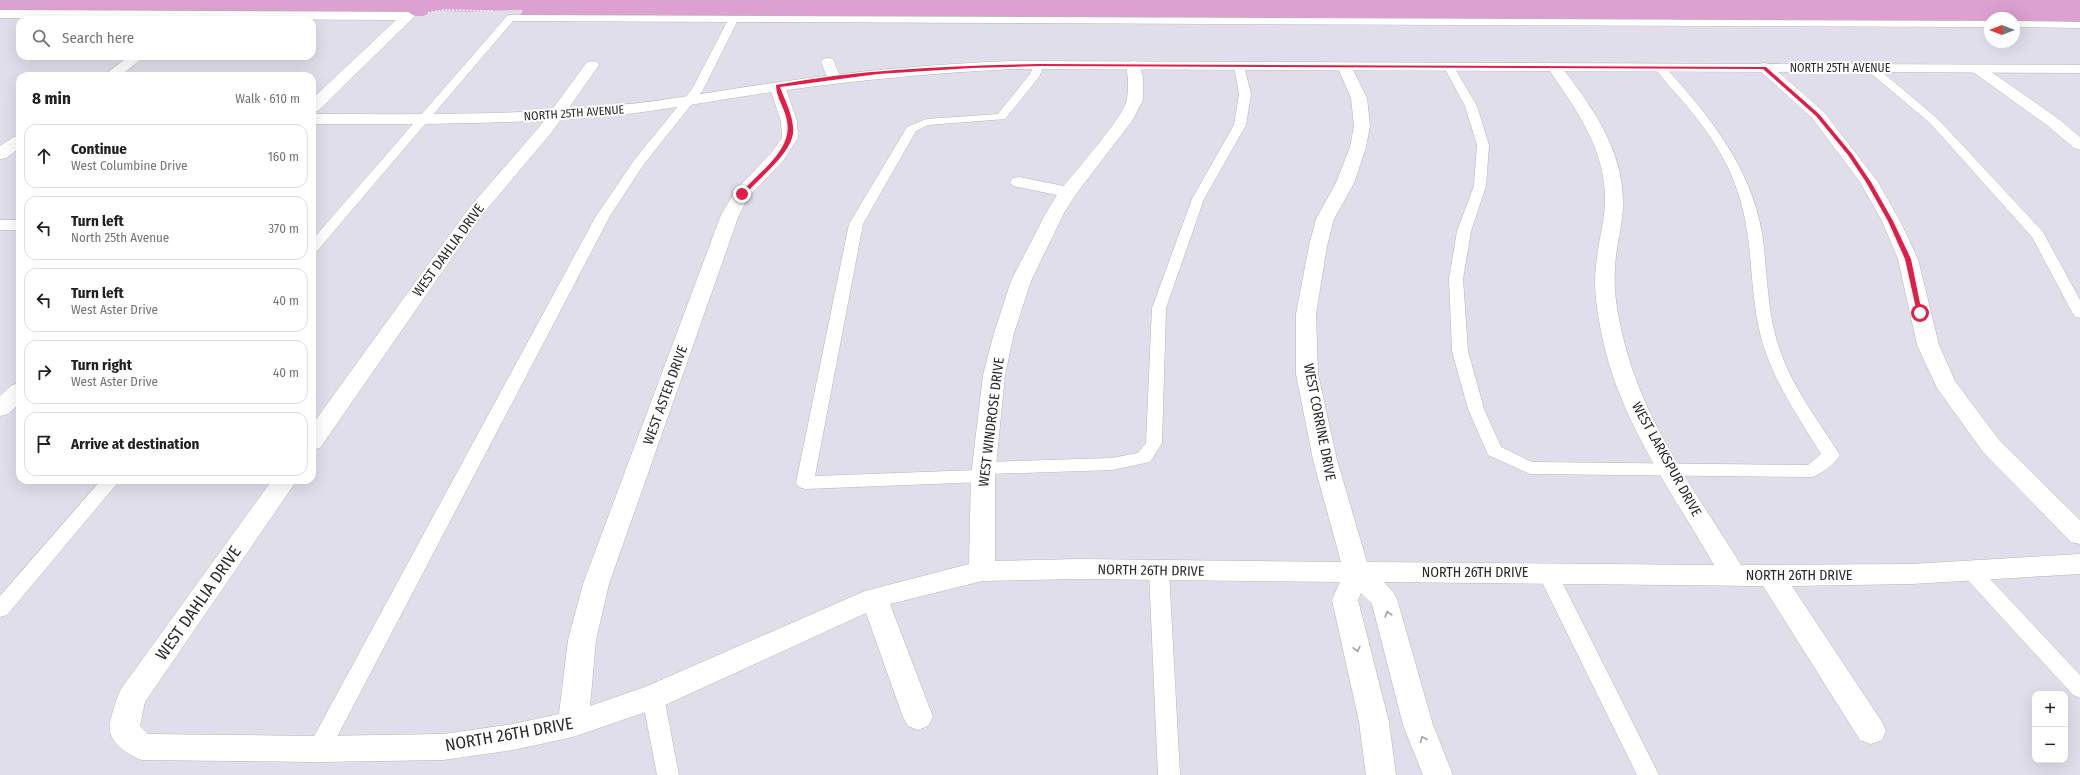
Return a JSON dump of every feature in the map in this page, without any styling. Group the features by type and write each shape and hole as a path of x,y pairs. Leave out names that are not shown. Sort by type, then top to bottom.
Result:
{"street":[{"path":"0,14 96,16"},
{"path":"316,17 408,16 316,104"},
{"path":"116,72 132,60"},
{"path":"828,62 834,79"},
{"name":"WEST DAHLIA DRIVE","path":"316,436 474,212 556,115 592,65"},
{"name":"NORTH 25TH AVENUE","path":"316,119 496,118 597,112 686,102 777,86 937,68 1039,65 2080,69"},
{"name":"WEST WINDROSE DRIVE","path":"982,571 984,472 994,375 1004,332 1021,281 1055,213 1068,192 1126,118 1135,100 1136,77 1133,65"},
{"name":"WEST CORRINE DRIVE","path":"1344,66 1359,98 1362,126 1358,147 1345,183 1325,219 1318,246 1306,314 1307,374 1325,460 1357,572 1384,599 1418,725 1438,775"},
{"name":"WEST LARKSPUR DRIVE","path":"1554,67 1576,93 1590,115 1609,164 1614,194 1605,276 1607,313 1617,353 1629,389 1646,426 1671,471 1733,575"},
{"path":"1764,68 1818,115 1850,155 1869,182 1891,221 1908,259 1928,345 1945,383 1991,446 2080,535"},
{"path":"1978,69 2054,123 2080,145"},
{"name":"WEST ASTER DRIVE","path":"573,724 582,640 596,584 730,216 742,194 777,157 790,138 789,120 777,86"},
{"path":"0,154 16,143"},
{"path":"1020,182 1068,192"},
{"path":"0,225 16,225"},
{"path":"0,409 16,394"},
{"name":"WEST DAHLIA DRIVE","path":"124,731 131,698 282,484"},
{"name":"NORTH 26TH DRIVE","path":"124,731 142,747 319,749 443,747 513,737 573,724 653,697 874,598 982,571 1079,569 1159,571 1547,572 1771,576 1911,574 2080,564"},
{"path":"1357,572 1345,600 1374,722 1381,775"},
{"path":"1771,576 1871,731"},
{"path":"874,598 918,717"}],"lane":[{"path":"316,243 510,18 1984,24"},
{"path":"319,749 603,216 639,162 703,81 733,20"},
{"path":"2020,24 2080,25"},
{"path":"1039,65 1035,75 1001,117 926,122 911,129 856,224 805,483 1112,464 1144,458 1154,443 1159,308 1198,199 1240,125 1245,94 1240,66"},
{"path":"1449,66 1471,106 1484,145 1480,186 1464,231 1456,279 1460,351 1476,409 1494,451 1530,468 1671,471 1812,471 1832,455 1797,402 1773,352 1762,307 1754,231 1747,201 1733,165 1715,133 1692,103 1660,68"},
{"path":"1871,68 1934,121 2038,235 2080,314"},
{"path":"0,608 108,484"},
{"path":"1970,570 2080,689"},
{"path":"1159,571 1169,775"},
{"path":"1547,572 1648,775"},
{"path":"653,697 668,775"}],"path":[{"path":"424,12 444,10 497,11"}],"shaded area":[{"path":"0,0 2080,0 2080,23 2020,23 2020,12 1984,12 1984,23 519,17 523,10 470,12 440,11 423,16 0,11"}],"route":[{"path":"742,194 777,157 790,138 789,120 783,98 777,86 878,73 937,68 1012,65 1764,68 1818,115 1850,155 1869,182 1891,221 1908,259 1920,313"}]}
